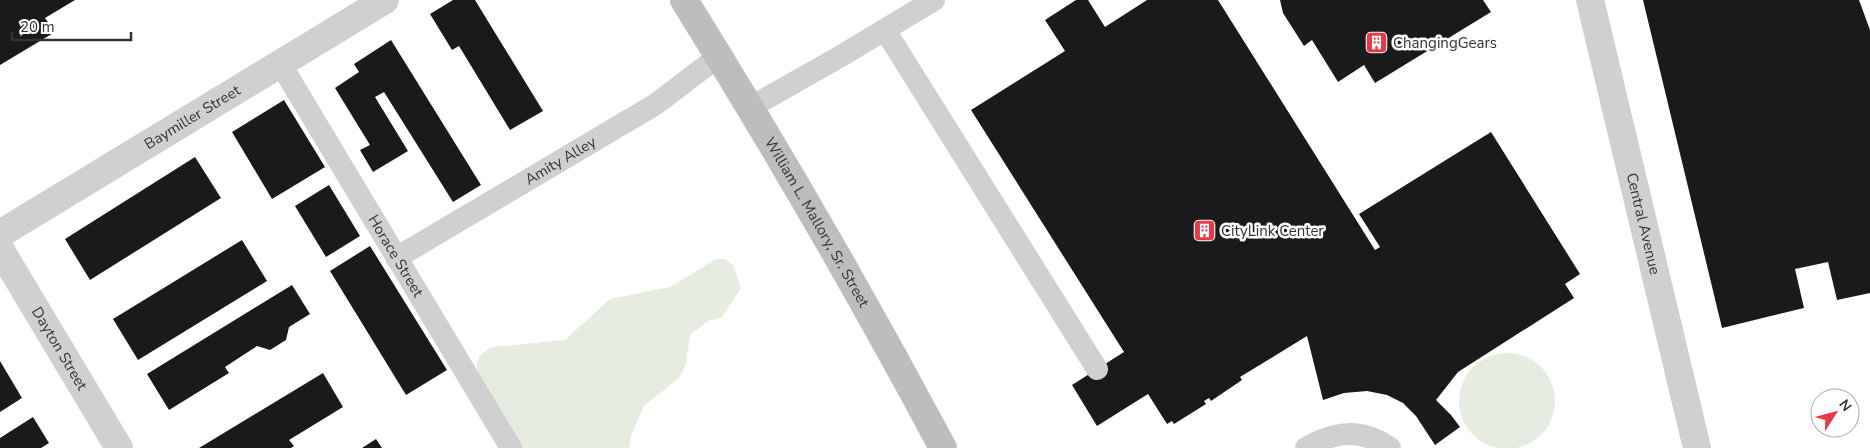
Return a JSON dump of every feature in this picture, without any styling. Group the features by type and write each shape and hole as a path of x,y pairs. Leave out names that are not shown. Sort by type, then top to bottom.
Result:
{"street":[{"name":"Baymiller Street","path":"0,234 385,0"},
{"name":"William L. Mallory, Sr. Street","path":"684,0 751,107 905,376 943,448"},
{"name":"Central Avenue","path":"1590,0 1697,448"},
{"name":"Dayton Street","path":"0,250 119,448"}],"lane":[{"path":"751,107 934,0"},
{"path":"885,30 1097,369"},
{"name":"Amity Alley","path":"396,258 656,104 719,56"},
{"name":"Horace Street","path":"280,63 511,448"},
{"path":"1306,448 1322,438 1341,434 1360,434 1378,440 1390,448"}],"shaded area":[{"path":"716,259 725,259 733,265 741,288 722,317 708,321 690,335 686,364 679,378 644,406 631,435 629,448 517,448 492,406 481,382 477,364 482,354 492,347 565,340 610,299 670,287"},
{"path":"1507,353 1525,357 1541,367 1551,383 1555,401 1551,419 1541,435 1525,445 1507,449 1489,445 1473,435 1463,419 1459,401 1463,383 1473,367 1489,357"}],"building":[{"path":"0,0 75,0 45,18 55,32 0,65"},
{"path":"453,0 475,0 543,111 510,130 459,46 452,50 430,14"},
{"name":"CityLink Center","path":"1076,0 1088,0 1105,27 1147,0 1218,0 1375,250 1380,247 1359,214 1491,132 1580,274 1565,284 1574,298 1458,372 1436,400 1460,427 1435,445 1416,416 1403,403 1387,395 1367,391 1344,393 1323,400 1307,336 1240,377 1242,380 1211,401 1209,398 1204,401 1206,404 1174,424 1172,421 1167,424 1148,394 1097,426 1072,385 1124,352 971,110 1065,51 1045,20"},
{"name":"ChangingGears","path":"1280,0 1483,0 1491,12 1375,83 1364,65 1338,82 1312,40 1304,46 1283,13"},
{"path":"1643,0 1859,0 1870,30 1870,293 1837,300 1828,262 1795,269 1804,308 1722,328"},
{"path":"391,40 481,185 453,202 384,92 375,97 408,151 373,172 360,150 370,145 335,88 359,72 354,64"},
{"path":"284,100 325,167 272,199 232,132"},
{"path":"195,157 221,198 90,280 65,239"},
{"path":"329,185 360,236 326,257 295,206"},
{"path":"242,240 267,281 138,360 113,319"},
{"path":"370,246 447,370 406,395 330,271"},
{"path":"292,285 310,314 289,327 286,340 270,350 257,346 225,367 229,373 169,410 147,374"},
{"path":"0,361 22,398 0,412"},
{"path":"323,373 343,407 289,440 294,446 291,448 199,448"},
{"path":"33,417 49,443 41,448 0,448 0,438"},
{"path":"376,439 382,448 362,448"}],"place":[{"name":"ChangingGears","path":"1377,43"},
{"name":"CityLink Center","path":"1205,231"}]}
